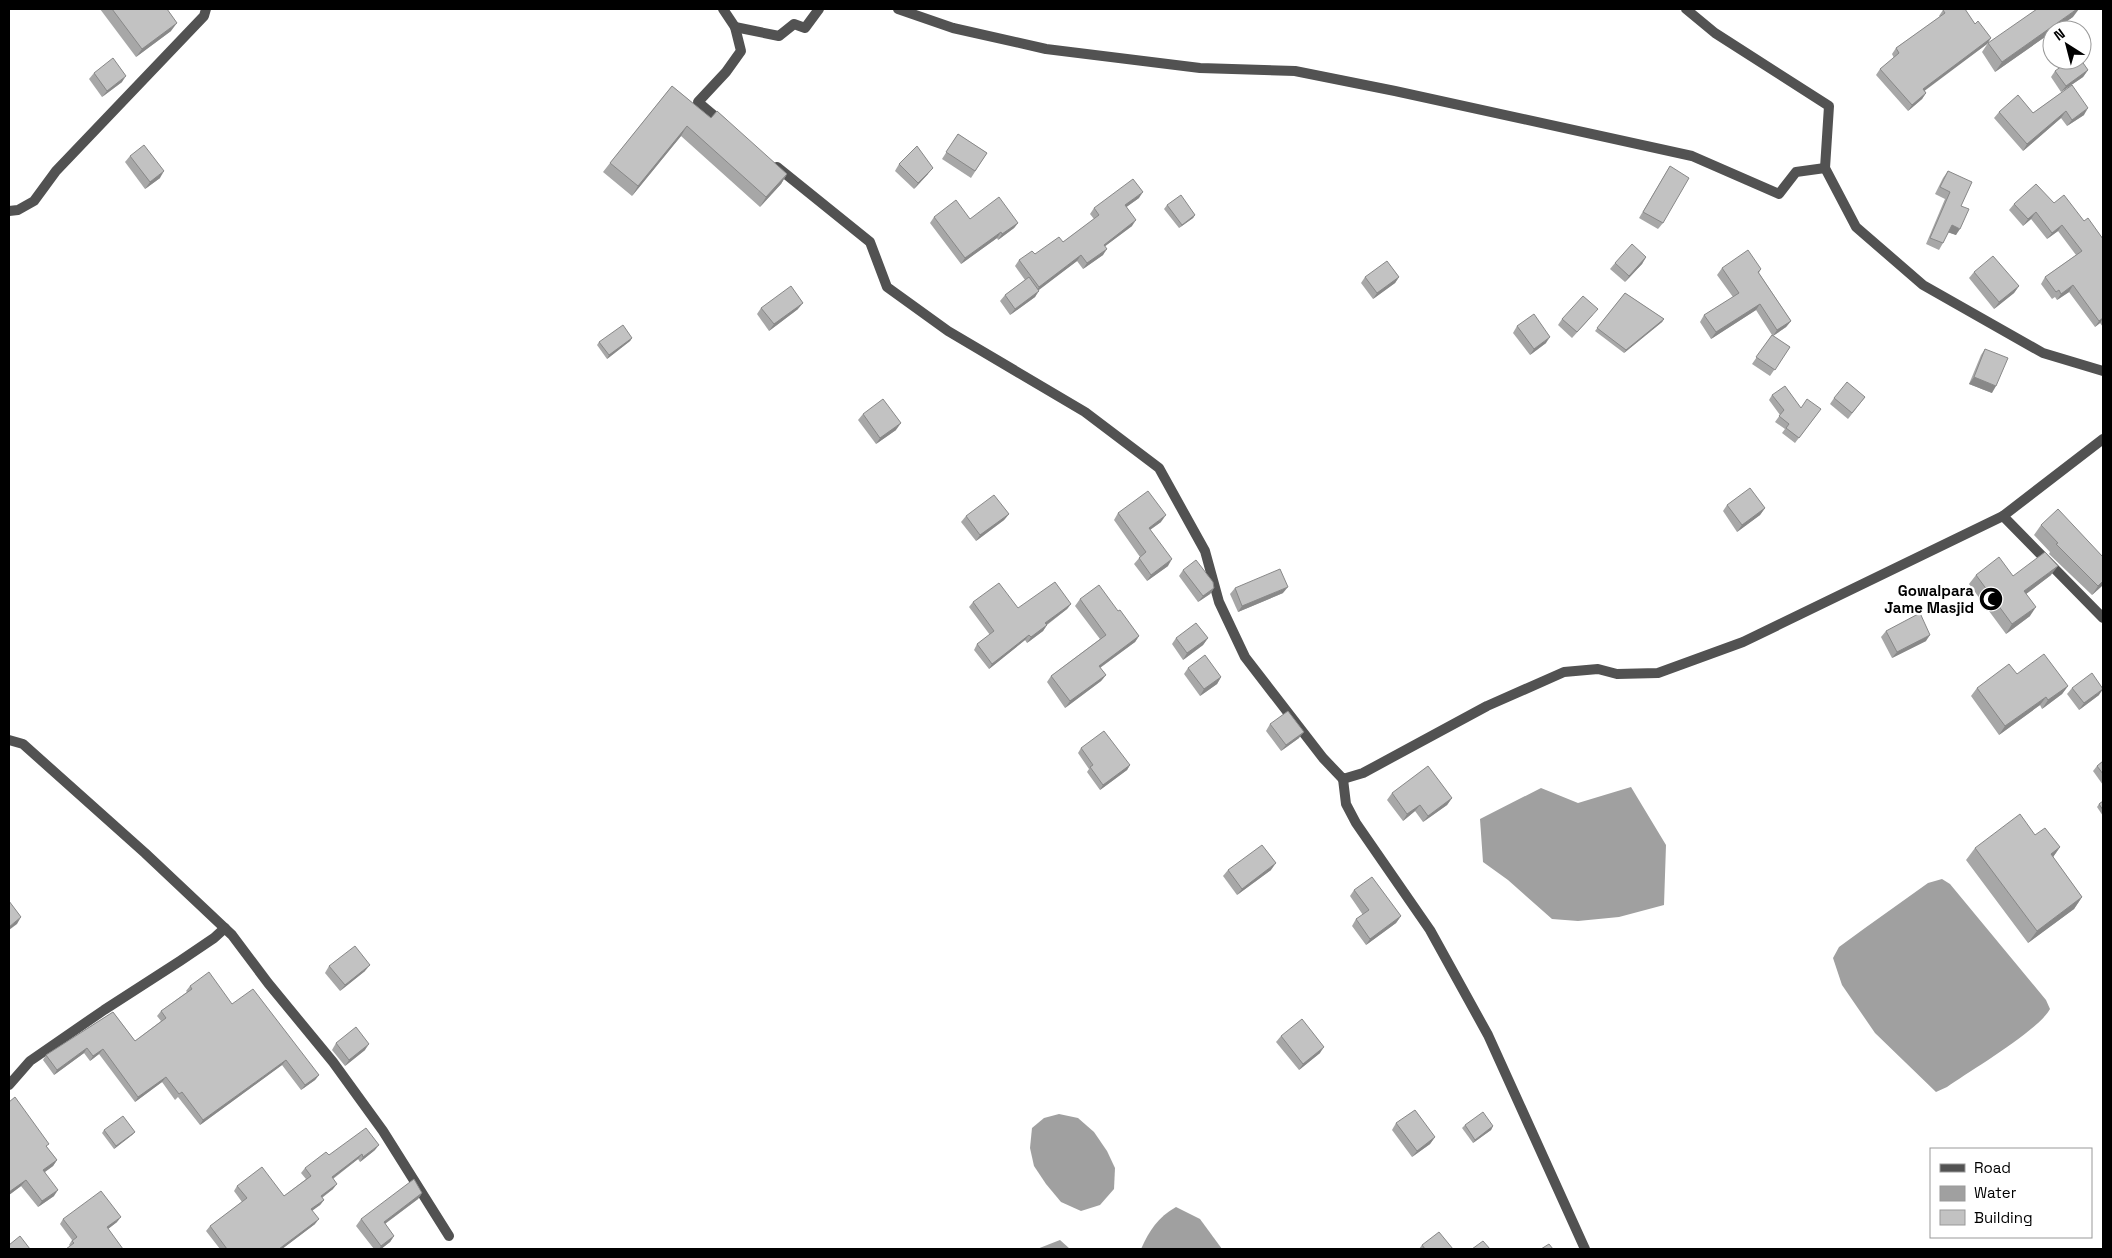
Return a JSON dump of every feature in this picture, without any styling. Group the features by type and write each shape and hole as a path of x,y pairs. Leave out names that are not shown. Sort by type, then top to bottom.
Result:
{"street":[{"path":"9,211 18,210 34,201 56,171 204,16 206,9"},
{"path":"723,9 735,27 740,51 726,72 698,102 735,132"},
{"path":"735,27 779,36 794,24 805,28 819,9"},
{"path":"898,9 953,28 1046,49 1200,68 1295,71 1395,91 1692,156 1779,194 1796,172 1825,168"},
{"path":"1686,9 1715,32 1829,106 1825,168 1856,227 1923,285 2043,353 2103,371"},
{"path":"772,163 870,242 887,287 948,331 1085,412 1159,468 1205,551 1219,602 1244,657 1323,758 1343,779 1346,804 1356,823 1430,930 1488,1035 1585,1249"},
{"path":"1343,779 1363,773 1488,706 1564,672 1598,669 1617,674 1658,673 1743,642 2003,516 2103,439"},
{"path":"2003,516 2103,618"},
{"path":"9,740 24,744 225,928 332,1062 383,1130 449,1236"},
{"path":"9,1085 30,1061 180,961 225,928"}],"water":[{"path":"1631,787 1666,845 1664,905 1619,917 1578,921 1552,919 1508,880 1483,862 1480,819 1541,788 1578,803"},
{"path":"1942,879 1950,884 2046,1000 2050,1009 2043,1018 2019,1039 1947,1087 1936,1092 1875,1033 1842,985 1833,958 1839,947 1865,928 1928,883"},
{"path":"1059,1114 1078,1118 1094,1132 1107,1151 1115,1168 1114,1189 1100,1205 1081,1211 1061,1202 1034,1166 1030,1148 1032,1128 1044,1118"},
{"path":"1176,1207 1200,1219 1222,1249 1141,1249 1155,1225 1164,1215"},
{"path":"1060,1240 1070,1249 1037,1249"}],"building":[{"path":"112,9 167,9 177,23 142,49"},
{"path":"1944,9 1965,9 1975,24 1978,21 1991,38 1923,89 1926,93 1912,105 1880,69 1899,53 1896,48 1945,13"},
{"path":"2037,9 2077,9 2061,20 2042,20 2042,34 2002,62 1988,43"},
{"path":"113,58 126,76 107,91 94,73"},
{"path":"2056,70 2088,70 2066,86 2055,71"},
{"path":"2072,85 2088,108 2072,120 2066,111 2027,144 1999,112 2018,95 2033,113"},
{"path":"672,86 711,118 717,111 787,174 766,197 687,126 638,186 610,163"},
{"path":"958,134 987,153 975,171 946,152"},
{"path":"144,145 164,171 150,182 130,156"},
{"path":"917,146 933,168 918,183 899,164"},
{"path":"1670,166 1689,178 1663,223 1643,212"},
{"path":"1948,171 1972,182 1961,206 1969,209 1960,229 1952,225 1943,243 1930,238 1950,192 1940,187"},
{"path":"1133,179 1143,192 1125,205 1136,220 1104,245 1107,249 1087,263 1081,255 1039,287 1019,260 1032,251 1035,254 1059,237 1063,242 1099,215 1094,208"},
{"path":"2036,184 2054,203 2064,195 2084,221 2088,218 2103,239 2103,318 2099,321 2073,285 2061,294 2059,290 2056,292 2045,277 2082,251 2062,225 2052,233 2036,212 2028,219 2014,204"},
{"path":"1181,195 1195,215 1182,225 1167,205"},
{"path":"999,197 1018,223 1002,234 1001,232 965,258 934,217 956,200 970,219"},
{"path":"1632,244 1646,257 1629,276 1615,263"},
{"path":"1748,250 1761,269 1758,272 1791,321 1777,330 1760,304 1716,332 1704,315 1739,293 1722,268"},
{"path":"1993,256 2019,286 1999,302 1974,272"},
{"path":"1387,261 1399,277 1377,293 1365,277"},
{"path":"1029,277 1039,291 1015,309 1005,295"},
{"path":"791,286 803,303 774,324 761,308"},
{"path":"1625,293 1664,319 1626,350 1597,328"},
{"path":"1583,296 1598,309 1577,332 1562,319"},
{"path":"1534,314 1550,337 1534,349 1517,326"},
{"path":"623,325 632,338 609,355 599,342"},
{"path":"1772,335 1790,347 1775,370 1756,357"},
{"path":"1985,349 2008,358 1996,386 1974,377"},
{"path":"1847,382 1865,397 1852,413 1834,398"},
{"path":"1785,386 1801,408 1807,399 1821,409 1799,438 1786,428 1789,424 1779,416 1784,410 1772,395"},
{"path":"883,399 901,423 880,438 863,414"},
{"path":"1750,488 1765,508 1742,525 1727,505"},
{"path":"1148,491 1166,515 1149,528 1172,559 1151,575 1139,558 1146,552 1118,513"},
{"path":"994,495 1009,514 980,535 966,516"},
{"path":"2058,509 2103,557 2103,581 2098,586 2056,544 2058,543 2041,525"},
{"path":"2045,552 2058,566 2024,591 2036,607 2012,624 1976,575 1999,557 2013,576"},
{"path":"1196,560 1213,582 1214,588 1203,596 1183,570"},
{"path":"1280,569 1288,587 1242,606 1235,588"},
{"path":"1055,582 1071,604 1045,623 1047,625 1031,637 1029,635 992,664 977,644 994,631 973,602 999,583 1018,608"},
{"path":"1099,585 1139,636 1099,666 1106,675 1070,701 1051,676 1106,635 1080,599"},
{"path":"1920,613 1930,635 1897,652 1886,631"},
{"path":"1196,623 1208,638 1187,653 1176,638"},
{"path":"2044,654 2068,686 2048,700 2046,697 2005,726 1977,688 2009,664 2017,674"},
{"path":"1205,655 1221,677 1204,689 1188,668"},
{"path":"2092,673 2103,689 2084,703 2072,688"},
{"path":"1288,711 1304,732 1286,745 1270,724"},
{"path":"1104,731 1130,765 1103,785 1090,767 1093,765 1081,748"},
{"path":"2103,761 2103,774 2097,766"},
{"path":"1428,766 1452,798 1428,816 1420,805 1407,814 1392,793"},
{"path":"2103,801 2103,810 2099,804"},
{"path":"2020,814 2035,835 2045,828 2060,847 2051,854 2082,897 2037,931 1975,848"},
{"path":"1262,845 1276,863 1242,889 1228,870"},
{"path":"1372,877 1401,916 1370,939 1356,919 1369,910 1354,890"},
{"path":"9,901 21,917 9,927"},
{"path":"355,946 370,965 345,985 329,966"},
{"path":"209,972 232,1004 253,989 319,1075 305,1085 286,1060 203,1120 182,1092 179,1094 166,1077 138,1097 103,1049 93,1056 87,1048 57,1070 46,1055 113,1012 135,1041 166,1018 161,1011 192,989 190,986"},
{"path":"1302,1019 1324,1047 1303,1064 1281,1036"},
{"path":"356,1027 369,1044 349,1060 336,1043"},
{"path":"15,1097 49,1144 46,1146 57,1160 43,1170 58,1190 42,1201 26,1180 9,1192 9,1102"},
{"path":"1415,1110 1435,1137 1417,1151 1396,1123"},
{"path":"1483,1112 1493,1126 1475,1140 1465,1125"},
{"path":"123,1116 135,1132 116,1146 104,1130"},
{"path":"366,1128 379,1145 363,1157 362,1154 332,1177 337,1184 321,1196 324,1200 311,1209 319,1219 279,1249 227,1249 210,1226 247,1198 237,1186 262,1167 284,1196 311,1176 305,1168 326,1152 329,1155"},
{"path":"414,1179 422,1193 384,1222 394,1236 381,1246 361,1219"},
{"path":"101,1191 121,1217 107,1227 123,1249 66,1249 74,1243 72,1241 77,1237 63,1219"},
{"path":"1439,1232 1453,1249 1425,1249 1422,1245"},
{"path":"20,1236 30,1249 9,1249 9,1245"},
{"path":"1483,1241 1490,1249 1472,1249"},
{"path":"1549,1244 1553,1249 1541,1249"}],"place":[{"name":"Gowalpara Jame Masjid","path":"1991,599"}]}
